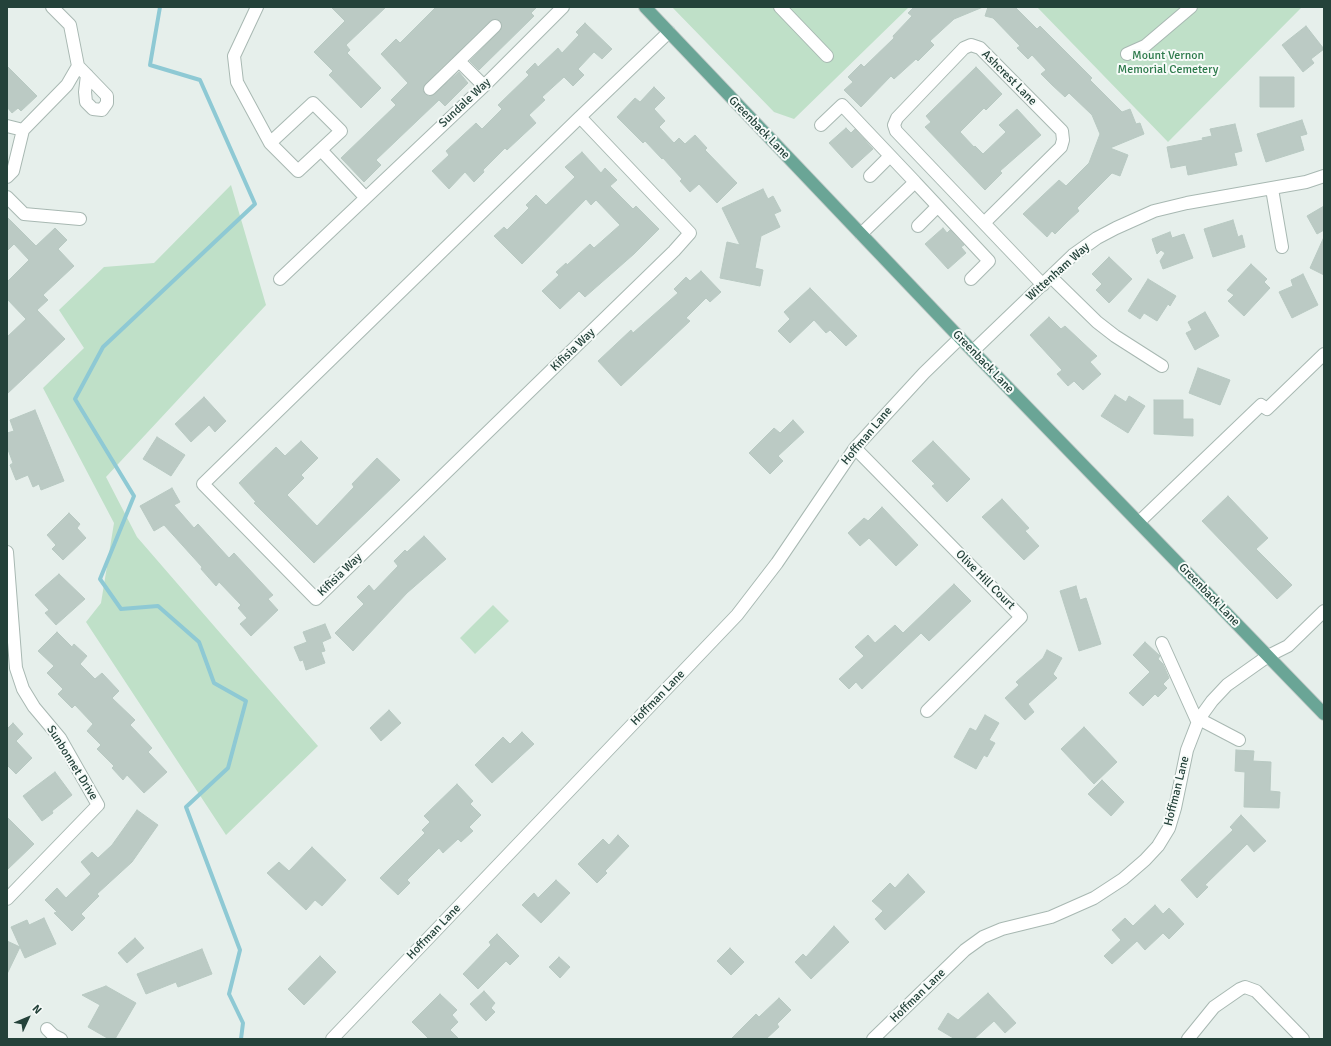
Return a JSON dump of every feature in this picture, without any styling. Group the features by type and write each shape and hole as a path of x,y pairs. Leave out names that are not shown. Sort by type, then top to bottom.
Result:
{"main road":[{"name":"Greenback Lane","path":"645,7 960,338 1324,714"}],"street":[{"path":"52,7 70,25 78,66 87,75"},
{"path":"257,7 234,56 237,82 270,143 298,172 341,131 313,102 270,143"},
{"name":"Sundale Way","path":"280,279 484,86 563,7"},
{"path":"780,7 827,56"},
{"path":"1127,54 1144,46 1191,7"},
{"path":"430,89 495,26"},
{"name":"Kifisia Way","path":"580,117 690,233 674,251 316,599 203,484 580,117 669,32"},
{"name":"Ashcrest Lane","path":"984,223 1061,147 1063,140 1062,131 980,48 972,45 964,48 898,118 894,125 896,130 984,223 1047,281 1115,336 1162,366"},
{"path":"459,61 484,86"},
{"path":"7,178 13,171 23,130 67,85 78,66"},
{"path":"821,124 842,105 889,157 915,182 989,261 971,279"},
{"path":"7,126 23,130"},
{"path":"321,150 365,198"},
{"path":"870,176 889,157"},
{"name":"Wittenham Way","path":"973,351 1073,256 1097,238 1135,219 1154,211 1187,203 1272,189 1306,182 1324,176"},
{"path":"861,234 915,182"},
{"path":"1272,189 1282,247"},
{"path":"7,197 24,214 80,219"},
{"path":"918,226 937,207"},
{"name":"Hoffman Lane","path":"332,1039 737,615 777,563 855,448 924,373 960,338"},
{"path":"1139,522 1261,406 1267,409 1324,354"},
{"name":"Olive Hill Court","path":"855,448 1022,617 927,711"},
{"name":"Sunbonnet Drive","path":"7,552 16,668 23,689 34,707 60,738 98,805 7,899"},
{"name":"Hoffman Lane","path":"873,1039 965,950 983,938 1002,929 1051,917 1094,898 1123,879 1145,860 1158,846 1169,828 1175,808 1187,750 1198,721 1212,701 1227,685 1268,656 1288,646 1324,611"},
{"path":"1162,643 1198,721 1239,740"},
{"path":"1188,1039 1214,1007 1245,987 1256,991 1302,1039"},
{"path":"47,1029 53,1035 61,1039"}],"green space":[{"path":"672,7 909,7 794,119 774,112"},
{"name":"Mount Vernon Memorial Cemetery","path":"1037,7 1302,7 1168,142"},
{"path":"231,185 266,305 106,477 137,537 318,746 226,835 86,622 101,603 114,523 43,388 84,348 59,310 104,267 154,263"},
{"path":"493,605 509,621 475,654 460,638"}],"building":[{"path":"331,7 386,7 346,45 350,50 347,53 381,88 361,108 329,75 333,71 314,52 345,21"},
{"path":"436,7 537,7 531,13 534,16 479,70 470,61 500,31 502,25 497,19 490,21 425,84 423,91 428,96 431,96 459,72 468,83 445,106 439,100 376,160 381,165 364,182 341,158 396,105 391,100 408,83 381,54 396,39 400,43"},
{"path":"914,7 983,7 954,19 930,41 934,45 918,61 916,59 894,79 891,76 861,107 844,90 853,82 848,77 861,64 864,67 894,38 893,36 912,16 908,13"},
{"path":"988,7 1015,7 1037,29 1040,26 1092,78 1090,80 1122,112 1130,109 1136,124 1140,123 1144,134 1110,148 1128,155 1120,176 1112,173 1077,208 1079,211 1055,234 1052,231 1047,237 1023,214 1059,180 1066,186 1089,163 1100,134 1092,115 1069,93 1065,97 1052,85 1041,74 1046,70 1032,55 1028,59 1017,48 1020,46 993,18 985,16"},
{"path":"585,23 612,49 602,59 594,52 578,69 584,75 573,86 564,77 542,97 545,100 529,115 536,123 507,150 505,148 483,170 484,172 474,182 465,172 449,189 432,171 449,155 446,151 476,123 482,129 502,109 498,105 529,75 526,72 535,63 538,67 558,48 562,53 579,35 576,32"},
{"path":"1306,26 1324,49 1311,59 1314,63 1303,72 1282,45"},
{"path":"7,66 37,96 21,111 18,108 12,113 7,107"},
{"path":"976,67 1002,94 986,110 984,108 960,132 974,147 975,146 983,154 1006,132 999,125 1017,109 1041,135 1000,171 1002,173 985,190 925,127 931,122 926,116"},
{"path":"1260,77 1294,77 1294,107 1260,107"},
{"path":"654,87 665,98 654,109 665,121 659,127 674,143 679,138 685,144 695,135 707,148 705,150 737,183 717,203 699,184 690,192 680,181 682,179 663,158 662,159 645,141 643,143 617,117 635,98 640,102"},
{"path":"1302,120 1307,134 1300,136 1304,150 1266,162 1257,134"},
{"path":"1235,124 1242,151 1234,153 1237,165 1188,175 1186,165 1171,168 1167,147 1203,140 1202,138 1212,136 1210,129"},
{"path":"846,128 851,133 855,129 873,149 852,168 829,143"},
{"path":"582,152 601,173 605,168 617,180 610,186 633,209 636,206 659,229 634,254 585,297 579,291 560,309 542,291 559,275 556,272 566,263 567,265 590,244 594,248 620,225 596,200 591,205 586,199 522,264 494,236 504,227 507,230 529,208 526,205 536,195 546,205 575,177 565,167"},
{"path":"763,189 768,199 773,196 781,211 774,214 780,227 761,236 755,268 763,270 760,286 720,278 727,242 740,245 722,208"},
{"path":"1324,206 1324,230 1317,234 1307,216"},
{"path":"7,217 36,246 55,228 67,240 58,249 74,266 43,295 48,300 37,310 65,339 7,394 7,337 26,319 7,299 7,282 29,260 14,244 7,251"},
{"path":"1233,220 1238,237 1242,235 1245,247 1213,257 1204,229"},
{"path":"943,228 947,233 950,230 964,245 961,247 966,253 948,269 925,244"},
{"path":"1170,232 1172,238 1184,234 1193,258 1163,269 1160,261 1165,253 1161,250 1157,254 1152,239"},
{"path":"1324,237 1324,275 1310,268"},
{"path":"1109,257 1132,279 1109,303 1096,290 1102,284 1092,274"},
{"path":"1251,264 1267,279 1264,282 1270,288 1244,316 1228,301 1234,295 1227,290"},
{"path":"701,271 721,292 710,302 706,298 686,318 690,321 621,386 598,361 631,330 633,333 678,293 674,289 686,277 690,281"},
{"path":"1303,274 1318,305 1292,318 1279,292 1293,286 1291,280"},
{"path":"1148,279 1176,296 1170,306 1168,304 1157,321 1144,313 1140,319 1128,311"},
{"path":"810,288 857,336 846,346 830,330 826,333 814,320 790,343 778,331 790,319 784,312"},
{"path":"1205,312 1219,336 1195,350 1186,333 1192,330 1188,322"},
{"path":"1049,317 1061,329 1065,326 1097,356 1090,362 1101,374 1083,390 1074,381 1068,386 1057,374 1062,370 1030,335"},
{"path":"1198,368 1230,380 1220,405 1189,393"},
{"path":"1115,395 1126,402 1129,396 1145,406 1128,433 1101,416"},
{"path":"204,397 226,421 215,432 209,425 191,442 175,424"},
{"path":"1154,400 1183,400 1183,419 1193,419 1193,436 1154,434"},
{"path":"35,410 64,481 41,490 39,484 33,487 28,475 16,480 10,465 13,463 7,447 7,433 14,431 10,420"},
{"path":"793,420 804,432 778,456 783,461 770,474 749,453 774,428 780,433"},
{"path":"157,437 185,455 171,476 143,459"},
{"path":"301,441 318,458 301,475 304,478 287,495 317,526 354,487 352,484 377,458 400,480 314,563 254,503 256,502 239,483 276,447 285,456"},
{"path":"933,441 970,479 947,502 932,486 935,484 912,461"},
{"path":"172,488 180,502 174,505 194,528 198,524 229,558 234,553 273,595 268,599 278,610 251,636 240,624 247,618 238,608 241,605 219,582 216,586 201,569 202,567 164,525 154,531 140,506"},
{"path":"1228,496 1268,538 1256,549 1292,585 1277,599 1202,521"},
{"path":"1002,499 1029,528 1025,531 1039,546 1024,560 982,517"},
{"path":"882,507 918,545 896,566 869,538 860,546 848,533 864,518 868,521"},
{"path":"69,513 80,524 77,528 86,538 63,560 52,549 56,545 47,535"},
{"path":"424,536 446,559 407,593 353,651 335,633 364,604 357,597 369,585 374,591 398,566 394,561 405,550 407,552"},
{"path":"59,574 85,599 56,625 45,613 49,610 35,595"},
{"path":"954,584 971,601 929,641 921,633 862,689 856,682 849,689 839,679 864,656 855,647 868,635 875,643 895,625 903,633"},
{"path":"1076,586 1080,600 1086,598 1101,644 1079,651 1060,591"},
{"path":"325,624 331,638 322,642 325,651 321,652 325,663 306,670 303,660 300,661 294,647 307,642 303,632"},
{"path":"57,632 72,647 74,644 87,656 80,664 95,679 102,673 119,691 112,698 135,720 130,725 152,748 148,752 167,772 144,793 127,775 123,780 112,768 114,766 97,749 101,745 87,731 93,724 75,705 72,708 58,694 63,689 47,673 54,666 38,651"},
{"path":"1145,642 1160,656 1158,659 1163,664 1169,678 1163,684 1167,688 1158,697 1155,694 1143,706 1129,693 1150,672 1133,655"},
{"path":"1047,650 1062,658 1053,674 1057,678 1028,704 1034,712 1025,720 1005,698 1019,685 1016,682 1043,658"},
{"path":"389,710 401,723 381,741 370,728"},
{"path":"985,715 999,723 989,740 995,743 987,757 984,755 976,769 954,757 970,728 976,731"},
{"path":"13,723 23,734 16,741 32,758 16,774 7,765 7,729"},
{"path":"1084,727 1117,762 1094,784 1061,749"},
{"path":"522,732 534,744 492,783 475,765 503,737 510,744"},
{"path":"1236,750 1254,751 1253,761 1271,762 1270,791 1280,792 1279,808 1244,807 1245,772 1235,771"},
{"path":"55,772 72,795 42,821 23,796"},
{"path":"1102,780 1124,802 1111,816 1088,794"},
{"path":"457,784 473,801 470,804 481,815 469,827 473,831 461,842 458,839 443,853 439,848 407,880 410,883 398,895 380,878 425,833 422,830 430,822 424,816"},
{"path":"137,810 158,825 132,862 97,894 99,896 81,914 85,918 72,931 54,913 57,912 45,900 57,888 66,898 91,874 81,862 92,852 98,858 112,845"},
{"path":"1241,815 1266,841 1254,852 1247,844 1205,885 1208,887 1197,898 1181,880 1233,830 1230,827"},
{"path":"7,817 34,844 7,870"},
{"path":"618,835 629,846 605,871 607,873 597,883 578,864 603,839 609,845"},
{"path":"312,847 346,880 322,906 315,900 306,910 267,873 279,862 289,871"},
{"path":"908,874 925,892 885,930 875,919 883,911 872,901 890,883 895,888"},
{"path":"556,880 570,893 541,923 522,905 534,893 538,898"},
{"path":"1155,905 1163,914 1169,908 1184,924 1169,939 1163,933 1145,950 1137,941 1112,964 1104,956 1121,940 1112,930 1125,918 1133,926"},
{"path":"44,918 56,944 25,958 11,927 27,920 29,925"},
{"path":"834,926 849,942 811,979 795,962 803,954 806,957"},
{"path":"497,934 519,956 510,965 506,961 478,989 463,974 491,945 489,942"},
{"path":"135,938 144,948 127,963 118,953"},
{"path":"7,941 20,947 7,974"},
{"path":"730,948 744,962 731,975 717,961"},
{"path":"202,949 212,974 178,987 176,982 146,994 137,974"},
{"path":"320,956 336,972 304,1005 288,989"},
{"path":"559,957 570,967 560,978 549,967"},
{"path":"106,986 136,1003 115,1039 109,1039 88,1027 100,1005 82,995"},
{"path":"484,991 495,1003 491,1008 495,1012 486,1021 470,1004"},
{"path":"988,993 1016,1023 1005,1033 994,1021 974,1039 955,1039 938,1029 948,1013 958,1020"},
{"path":"440,994 457,1010 452,1015 458,1022 450,1030 459,1039 429,1039 412,1022"},
{"path":"779,998 791,1010 777,1024 779,1027 766,1039 731,1039 756,1014 759,1017"}],"waterway":[{"path":"160,7 150,65 200,80 255,204 103,347 75,399 134,496 100,579 121,609 158,606 199,642 214,683 246,701 228,768 186,807 240,950 229,994 243,1023 241,1039"}]}
